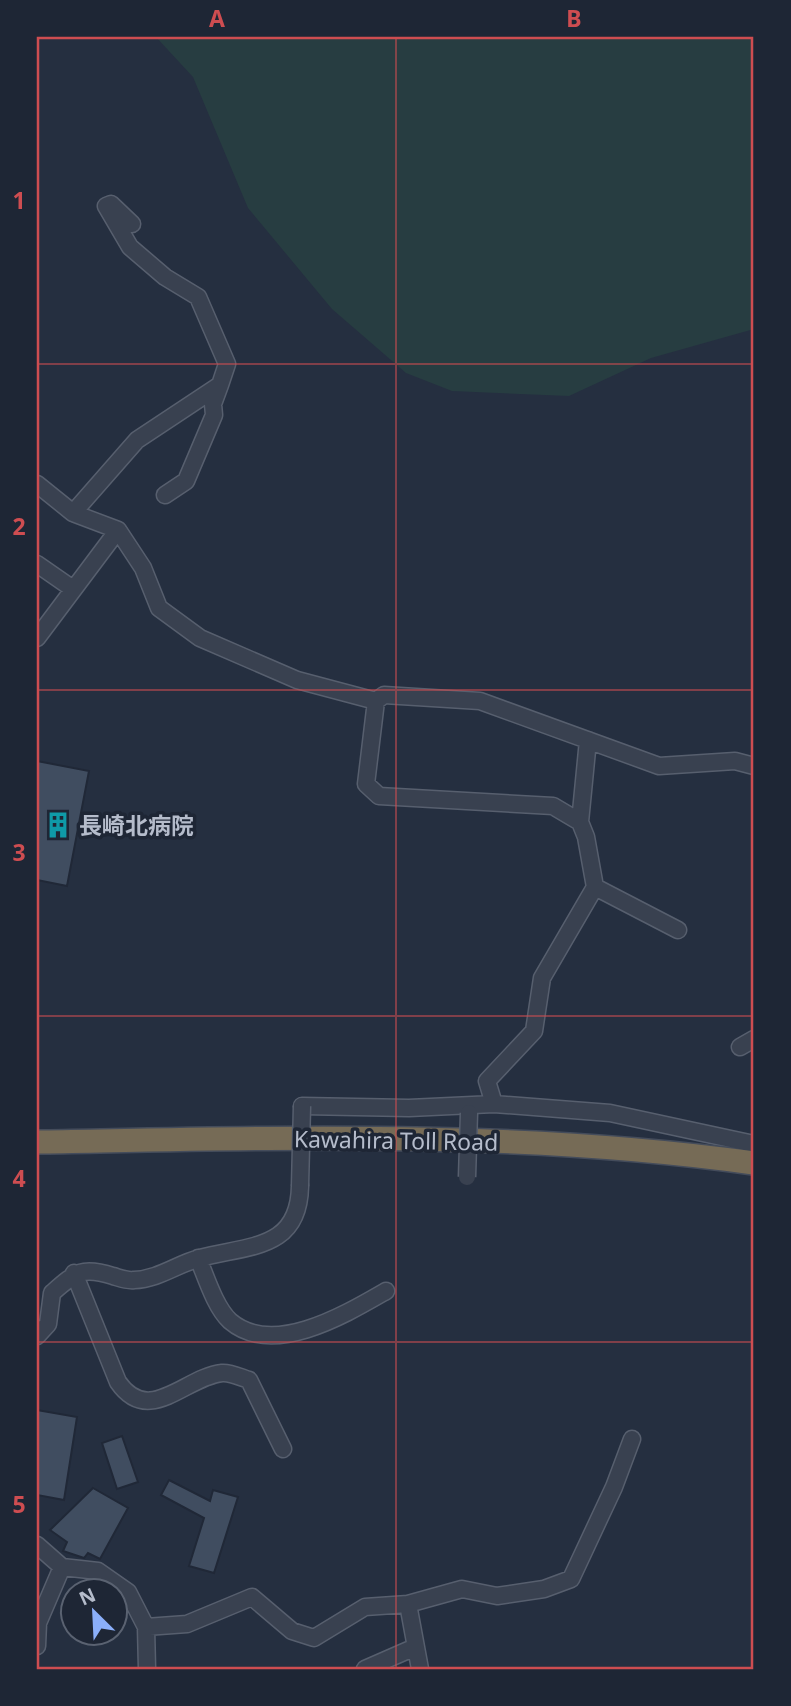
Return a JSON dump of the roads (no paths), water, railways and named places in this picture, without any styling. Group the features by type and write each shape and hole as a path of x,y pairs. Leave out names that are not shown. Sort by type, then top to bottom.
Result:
{"highway":[{"name":"Kawahira Toll Road","path":"37,1142 263,1138 502,1141 687,1154 754,1163"},
{"name":"Kawahira Toll Road","path":"37,1153 274,1148 558,1158 754,1176"}],"street":[{"path":"132,224 111,204 106,206 130,247 165,277 198,297 226,364 213,404 214,415 186,481 164,495"},
{"path":"73,513 137,440 220,385"},
{"path":"37,484 73,513 118,530 143,568 159,608 200,638 297,680 376,701"},
{"path":"37,638 118,530"},
{"path":"37,564 73,589"},
{"path":"580,822 554,806 379,796 366,784 376,701 384,695 480,701 659,766 735,761 754,766"},
{"path":"494,1104 486,1081 534,1031 542,978 594,887 586,837 580,822 588,740"},
{"path":"594,887 678,930"},
{"path":"37,1336 48,1324 52,1293 74,1273 93,1269 131,1281 156,1277 198,1258 245,1249 279,1237 300,1209 302,1106 409,1108 494,1104 610,1112 754,1144"},
{"path":"467,1177 469,1113"},
{"path":"198,1258 230,1321 251,1332 280,1337 344,1315 386,1291"},
{"path":"74,1273 118,1382 127,1396 138,1401 160,1399 223,1373 249,1380 284,1449"},
{"path":"146,1627 187,1623 252,1597 292,1630 314,1638 365,1607 408,1604 462,1589 497,1596 544,1589 571,1579 614,1487 632,1439"},
{"path":"37,1545 62,1567 98,1571 128,1592 146,1627 147,1669"},
{"path":"37,1646 38,1623 62,1567"},
{"path":"408,1604 413,1648 420,1669"},
{"path":"365,1669 413,1648"}],"place":[{"name":"長崎北病院","path":"58,825"}]}
